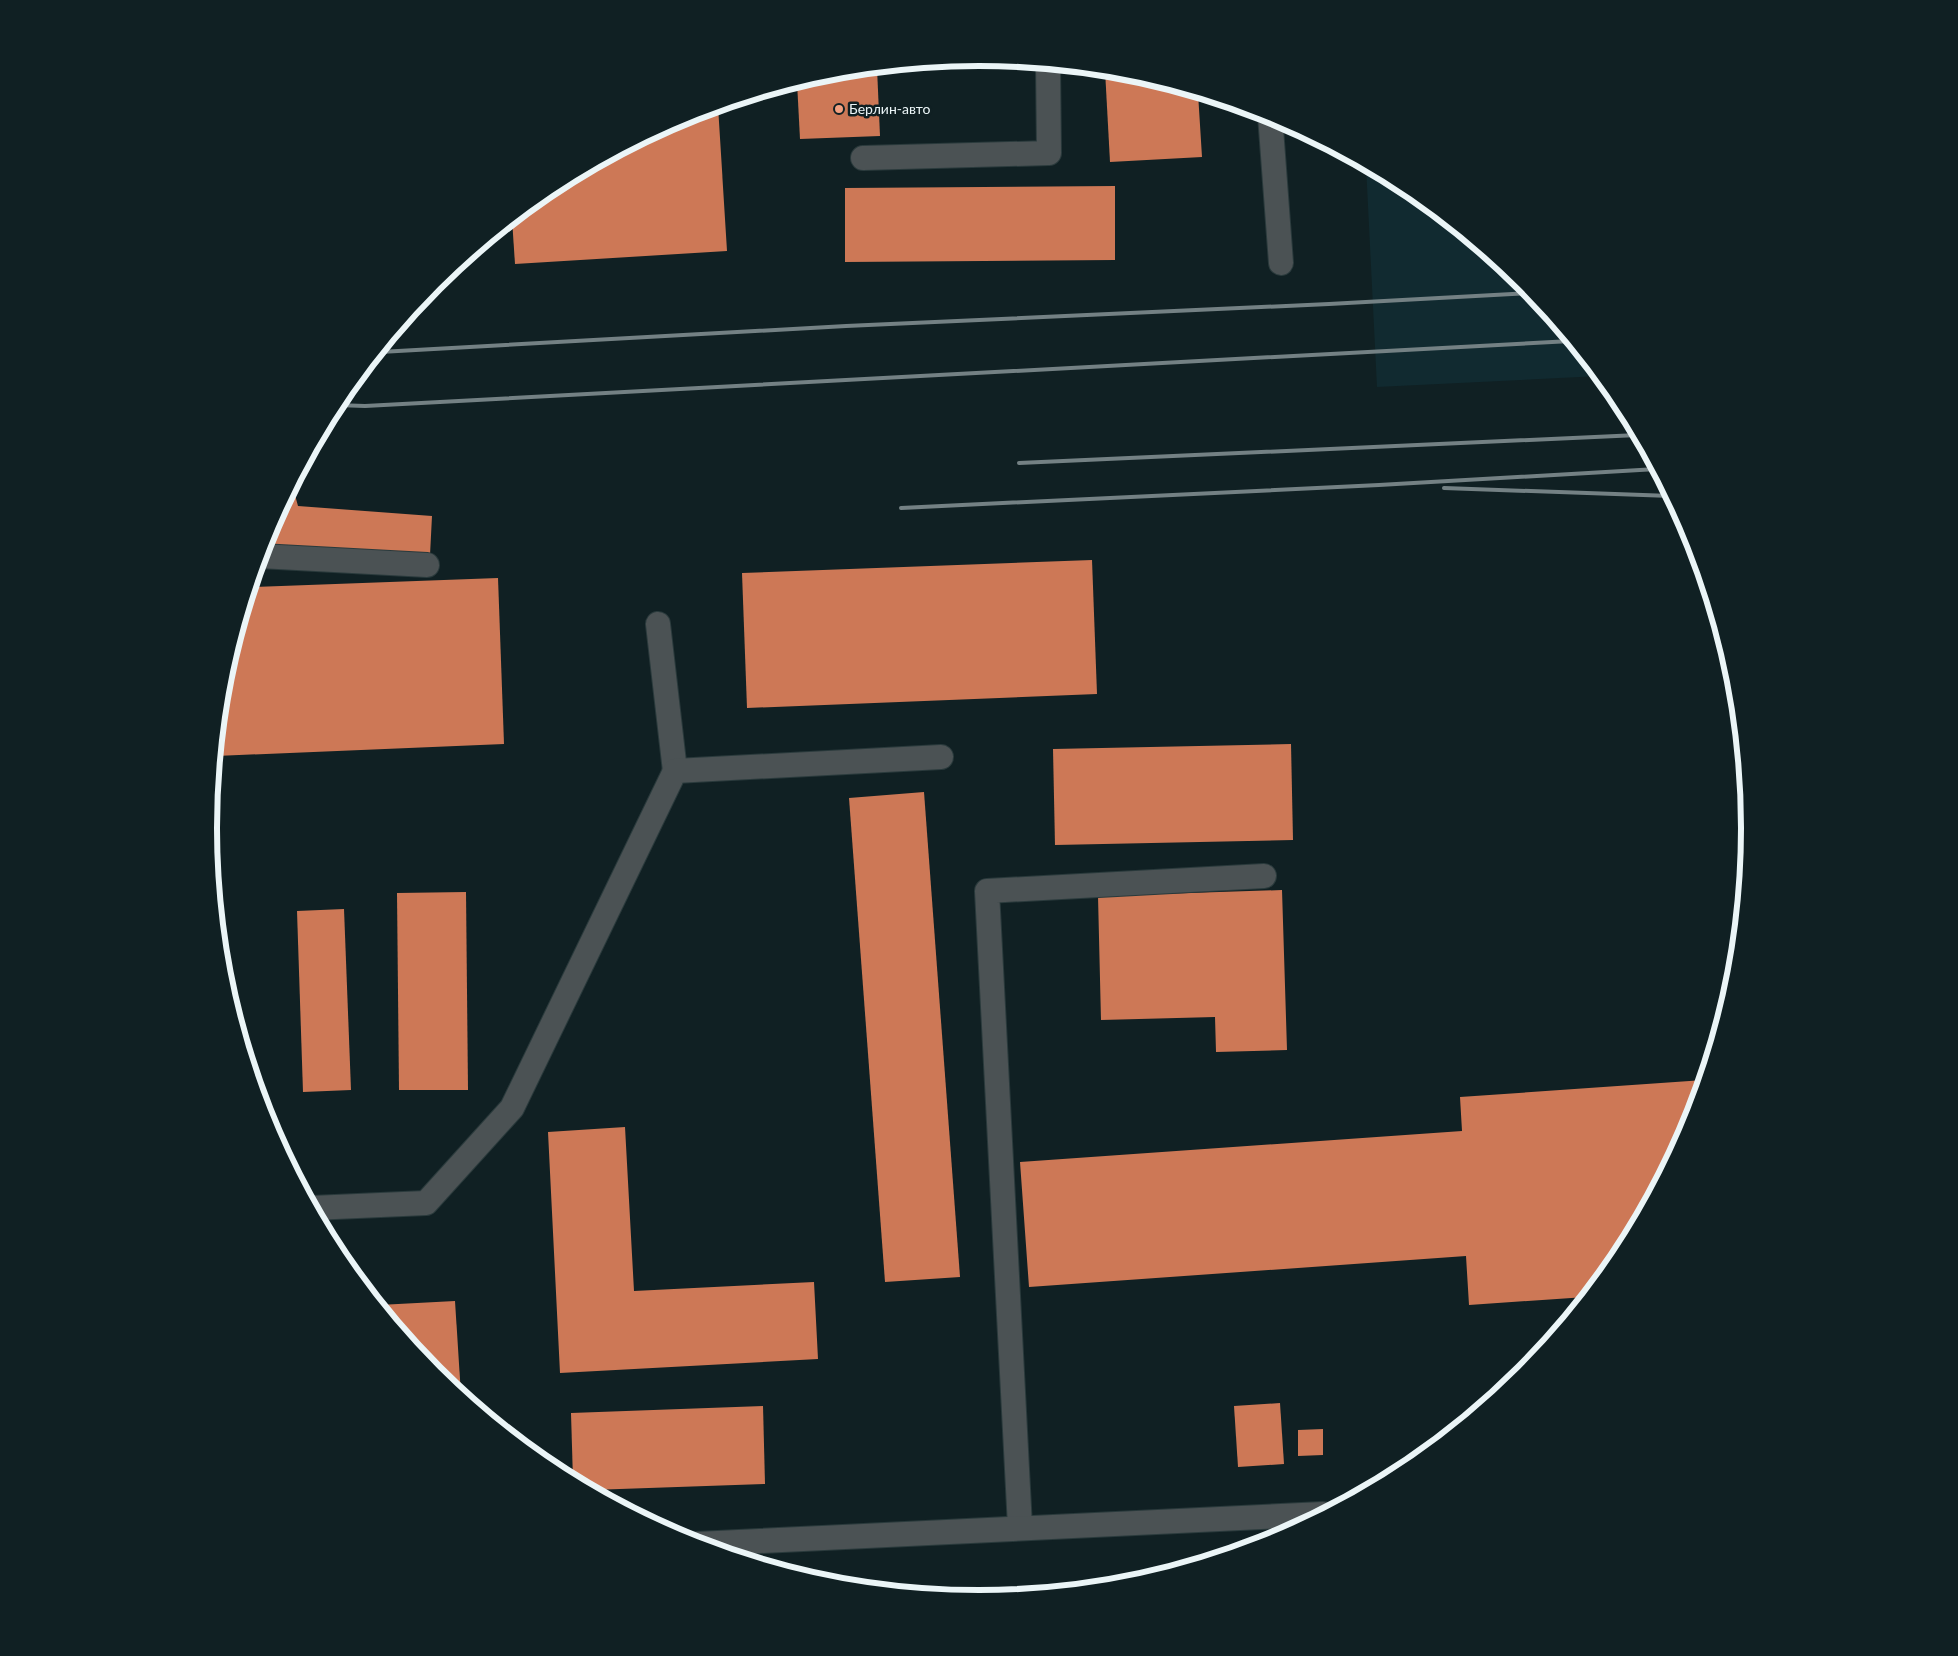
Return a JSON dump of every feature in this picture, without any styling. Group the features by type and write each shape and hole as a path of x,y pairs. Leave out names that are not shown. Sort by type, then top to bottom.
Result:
{"lane":[{"path":"863,158 1049,153 1048,70"},
{"path":"1271,124 1281,264"},
{"path":"268,556 427,565"},
{"path":"318,1208 426,1203 512,1108 675,771 658,624"},
{"path":"675,771 941,757"},
{"path":"1020,1526 987,890 1264,876"},
{"path":"717,1543 1020,1526 1308,1515"}],"shaded area":[{"path":"1366,172 1443,224 1481,255 1518,289 1552,326 1592,376 1377,387"}],"building":[{"name":"Берлин-авто","path":"877,73 880,136 800,139 797,88"},
{"path":"1105,77 1176,92 1198,99 1202,157 1110,162"},
{"path":"718,113 727,251 515,264 512,226 515,224 598,168 687,124"},
{"path":"1115,186 1115,260 845,262 845,188"},
{"path":"295,495 298,506 432,516 430,555 271,548"},
{"path":"1092,560 1097,694 747,708 742,573"},
{"path":"498,578 504,744 221,756 232,679 243,631 257,587"},
{"path":"1291,744 1293,840 1055,845 1053,749"},
{"path":"924,792 960,1277 885,1282 849,798"},
{"path":"1282,890 1287,1050 1216,1052 1215,1017 1101,1020 1098,896"},
{"path":"466,892 468,1090 399,1090 397,893"},
{"path":"344,909 351,1090 303,1092 297,911"},
{"path":"1697,1080 1683,1120 1639,1209 1579,1298 1469,1305 1466,1256 1029,1287 1020,1162 1462,1131 1460,1097"},
{"path":"625,1127 634,1291 814,1282 818,1359 560,1373 548,1132"},
{"path":"455,1301 460,1386 440,1367 385,1305"},
{"path":"1280,1403 1284,1464 1238,1467 1234,1406"},
{"path":"763,1406 765,1484 601,1490 573,1472 571,1413"},
{"path":"1323,1429 1323,1455 1298,1456 1298,1430"}],"railway":[{"path":"385,352 846,326 1522,294"},
{"path":"346,405 365,406 1565,341"},
{"path":"1019,463 1631,435"},
{"path":"901,508 1379,485 1651,469"},
{"path":"1444,488 1664,496"}],"place":[{"name":"Берлин-авто","path":"839,109"}]}
